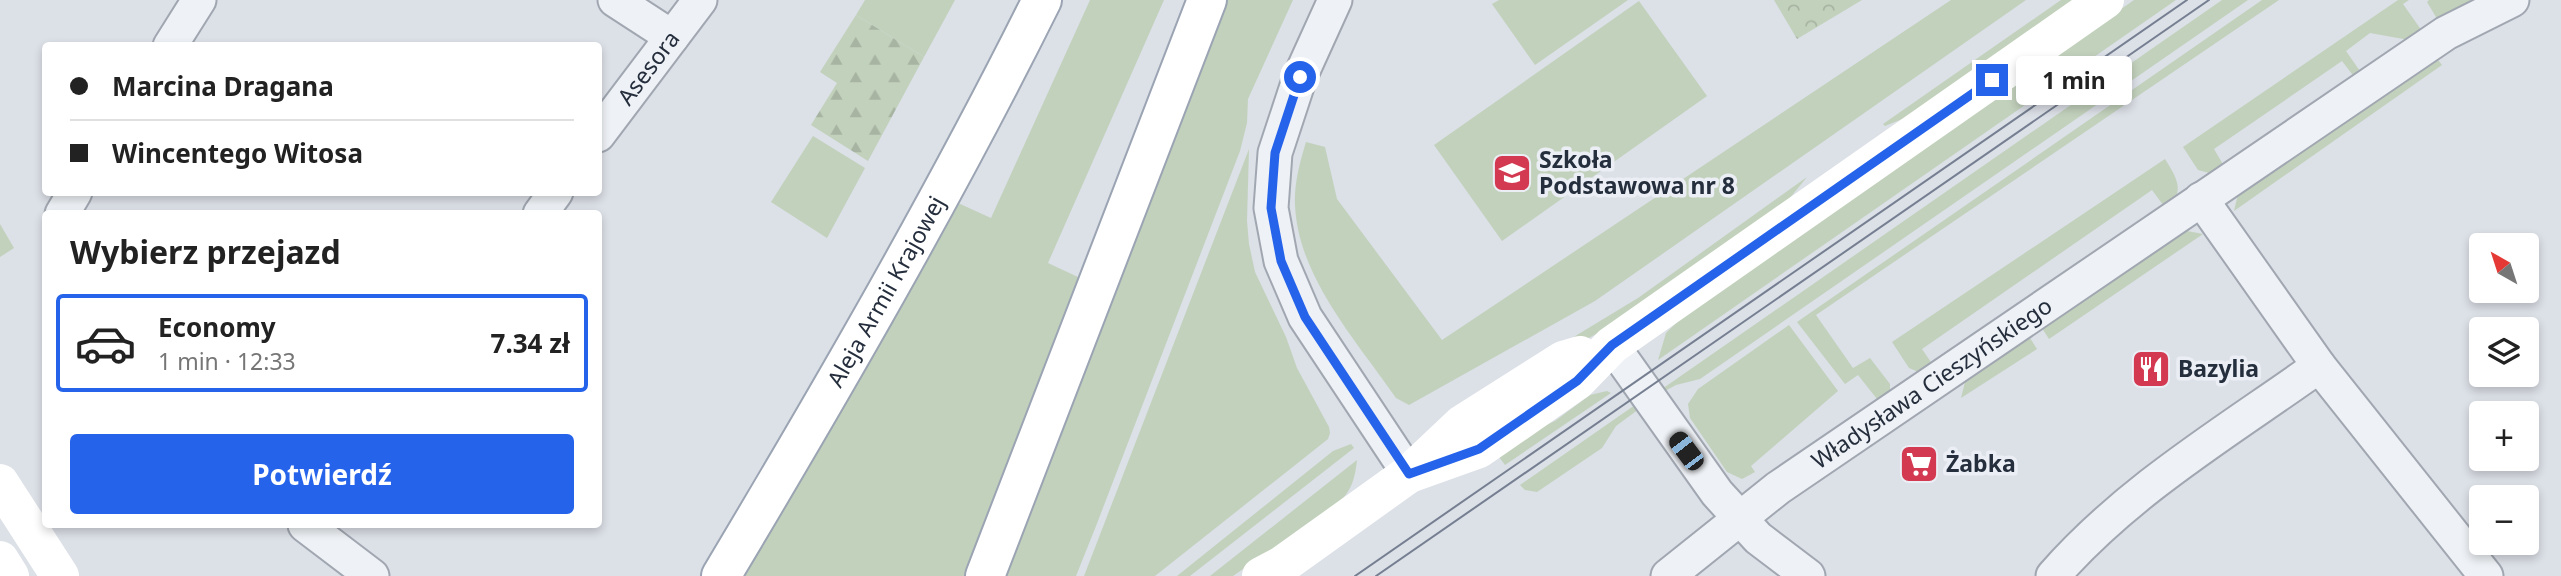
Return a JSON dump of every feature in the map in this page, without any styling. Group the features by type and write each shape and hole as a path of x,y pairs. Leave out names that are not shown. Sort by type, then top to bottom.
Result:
{"main road":[{"name":"Aleja Armii Krajowej","path":"721,576 814,421 941,192 1042,0"},
{"path":"985,576 1207,0"},
{"path":"1271,572 1409,474 1479,449 1577,381 1612,345 2105,0"},
{"path":"0,483 60,576"},
{"path":"0,560 10,576"}],"street":[{"path":"173,42 199,0"},
{"path":"615,0 672,37"},
{"name":"Asesora","path":"602,130 700,0"},
{"path":"1335,0 1300,77 1275,153 1271,208 1281,261 1305,317 1409,474"},
{"name":"Władysława Cieszyńskiego","path":"1668,576 1738,517 1838,446 2446,33 2512,0"},
{"path":"2201,199 2319,366 2486,576"},
{"path":"1612,345 1671,430 1738,517 1758,538 1808,576"},
{"path":"2053,576 2081,544 2181,463 2319,366"},
{"path":"318,528 353,563 372,576"}],"green space":[{"path":"865,0 955,0 924,57 856,15"},
{"path":"1090,0 1164,0 1048,263 1080,278 967,576 745,576 958,203 991,218"},
{"path":"1227,0 1293,0 1248,99 1247,123 1240,151 1096,526 1076,576 1005,576"},
{"path":"1499,0 1628,0 1535,65 1492,4"},
{"path":"1774,0 1862,0 1797,39"},
{"path":"1951,0 2026,0 1595,301 1409,405 1396,398 1347,330 1306,257 1299,232 1295,197 1306,142 1325,147 1337,199 1442,340"},
{"path":"2061,0 2080,0 1922,111 1885,126 1883,124"},
{"path":"2134,0 2176,0 1658,360 1666,333 1683,316"},
{"path":"2222,0 2248,0 1700,379 1676,385 1663,392 1662,389"},
{"path":"2262,0 2279,0 1816,315 1853,368 1870,358 1890,384 1890,391 1881,404 1858,375 1845,384 1797,322"},
{"path":"2398,0 2409,0 2403,4 2422,31 2409,40 2370,33 2346,51 2362,74 2355,78 2342,61 2214,149 2224,166 2213,174 2198,170 2183,147"},
{"path":"2480,0 2439,22 2427,2"},
{"path":"1639,1 1707,96 1502,241 1434,145"},
{"path":"856,15 924,57 868,161 811,125 837,83 820,72"},
{"path":"2435,56 2442,65 2234,211 2238,194"},
{"path":"813,136 865,168 827,238 771,202"},
{"path":"1249,149 1247,221 1255,272 1286,337 1297,368 1329,427 1328,439 1155,576 1084,576"},
{"path":"2165,159 2178,185 2176,197 2166,209 2152,190 1922,349 1935,368 1921,373 1909,368 1892,342"},
{"path":"1807,177 1780,210 1612,325 1573,347 1534,361 1638,298"},
{"path":"0,224 14,248 0,257"},
{"path":"2182,230 2203,234 2049,339 2040,325"},
{"path":"1789,325 1838,391 1751,466 1755,472 1742,479 1727,472 1690,418 1688,404 1698,389"},
{"path":"2028,335 2037,349 1961,398 1966,378"},
{"path":"1607,391 1611,393 1505,465 1493,449 1555,421 1590,395"},
{"path":"1635,405 1639,409 1616,426 1602,448 1537,492 1525,490 1520,485"},
{"path":"1351,444 1354,448 1190,576 1177,576 1333,451"},
{"path":"1357,460 1352,485 1337,504 1233,576 1210,576"}],"tram line":[{"path":"1355,576 2187,0"},
{"path":"1376,576 2209,0"}],"place":[{"name":"Szkoła Podstawowa nr 8","path":"1512,173"},
{"name":"Bazylia","path":"2151,369"},
{"name":"Żabka","path":"1919,464"}],"route":[{"path":"1300,77 1275,153 1271,208 1281,261 1305,317 1409,474 1479,449 1577,381 1612,345 1992,80"}]}
